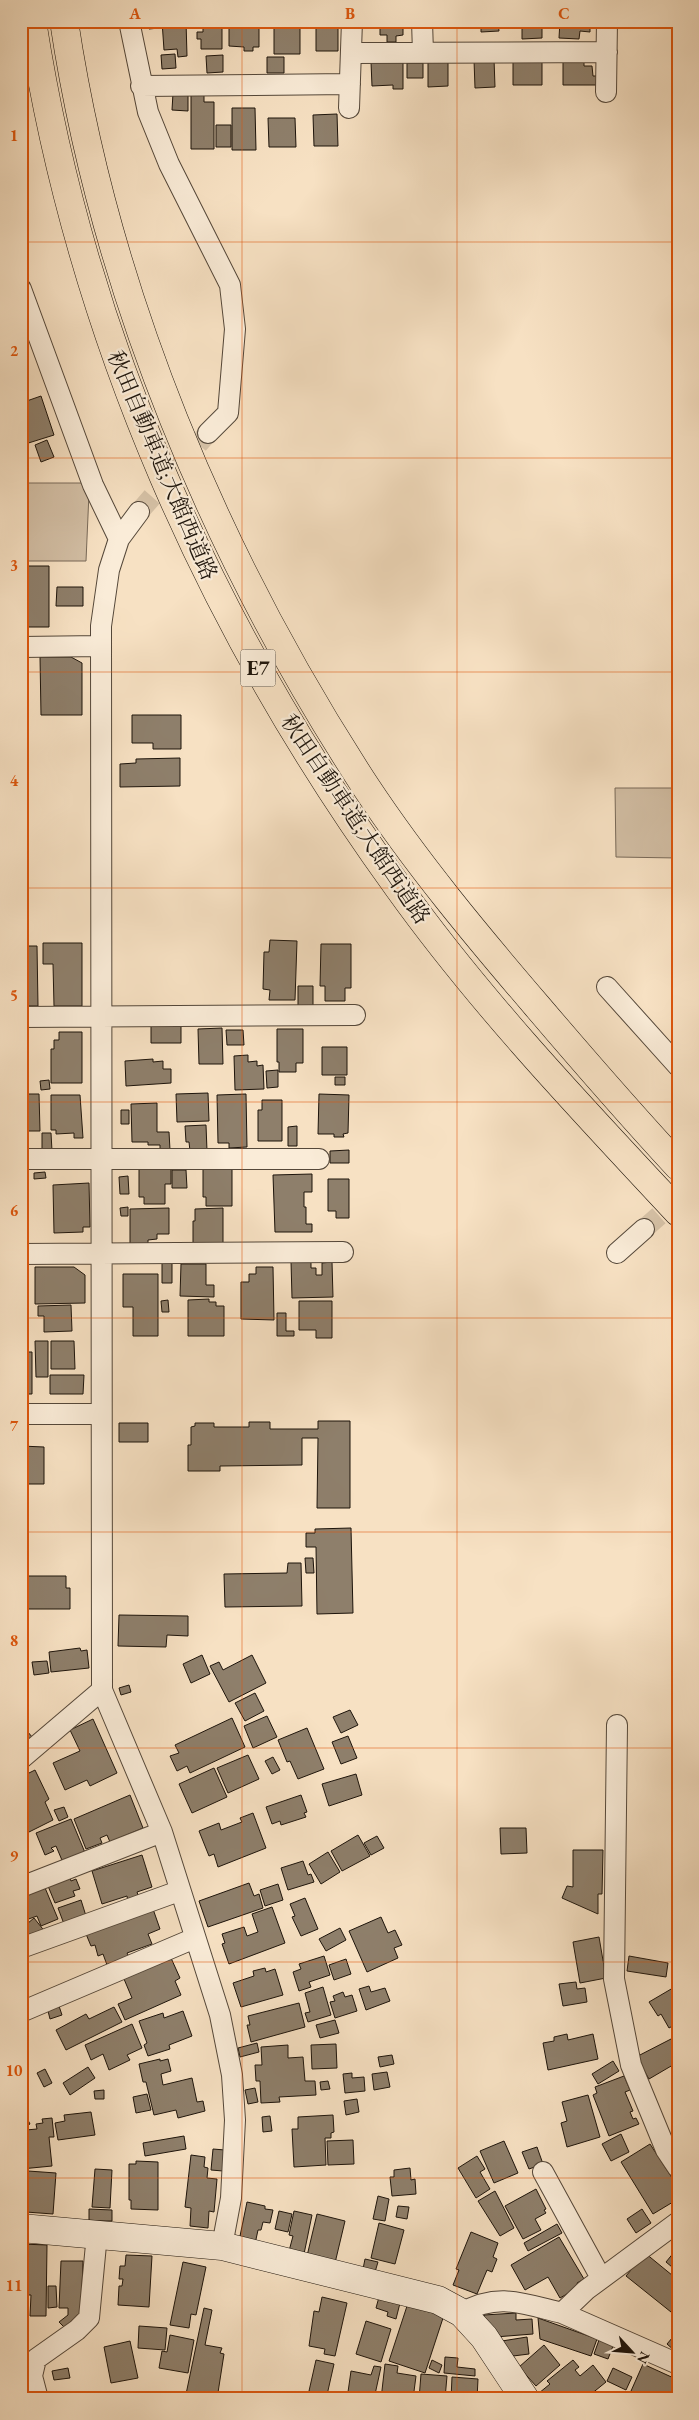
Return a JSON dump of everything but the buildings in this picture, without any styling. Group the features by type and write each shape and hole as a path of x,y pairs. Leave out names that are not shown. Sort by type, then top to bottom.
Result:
{"highway":[{"name":"秋田自動車道;大館西道路","path":"32,21 56,150 80,245 112,342 147,438 184,527 231,619 282,712 340,804 400,890 473,983 554,1076 678,1212"},
{"name":"秋田自動車道;大館西道路","path":"64,21 87,138 110,232 142,333 216,516 258,602 310,696 367,788 432,878 498,961 678,1166"}],"street":[{"path":"129,21 141,86 148,112 168,164 230,284 235,329 228,413 208,433"},
{"path":"349,108 352,21"},
{"path":"422,21 422,53"},
{"path":"606,92 607,21"},
{"path":"351,53 607,52"},
{"path":"141,86 350,84"},
{"path":"21,289 93,485 119,539"},
{"path":"139,512 119,539 109,570 101,626 102,1690 162,1832 179,1891 220,2015 232,2075 235,2120 231,2198 222,2246"},
{"path":"21,647 101,646"},
{"path":"607,987 678,1066"},
{"path":"21,1017 355,1015"},
{"path":"21,1159 319,1159"},
{"path":"617,1253 644,1229"},
{"path":"21,1254 343,1252"},
{"path":"21,1414 101,1414"},
{"path":"21,1759 102,1690"},
{"path":"617,1725 614,1979 631,2065 670,2136 678,2168"},
{"path":"21,1887 162,1832"},
{"path":"21,1948 179,1891"},
{"path":"21,2012 195,1938"},
{"path":"542,2172 601,2278"},
{"path":"562,2313 601,2278 678,2222"},
{"path":"21,2228 222,2246 438,2300 462,2313 484,2337 526,2399"},
{"path":"38,2399 32,2376 36,2359 77,2330 89,2318 96,2234"},
{"path":"462,2313 473,2306 502,2300 562,2313 678,2364"}],"shaded area":[{"path":"21,483 82,483 89,493 86,561 21,561"},
{"path":"615,788 678,788 678,858 616,857"}],"tunnel":[{"path":"139,512 208,433"},
{"path":"644,1229 678,1199"}]}
